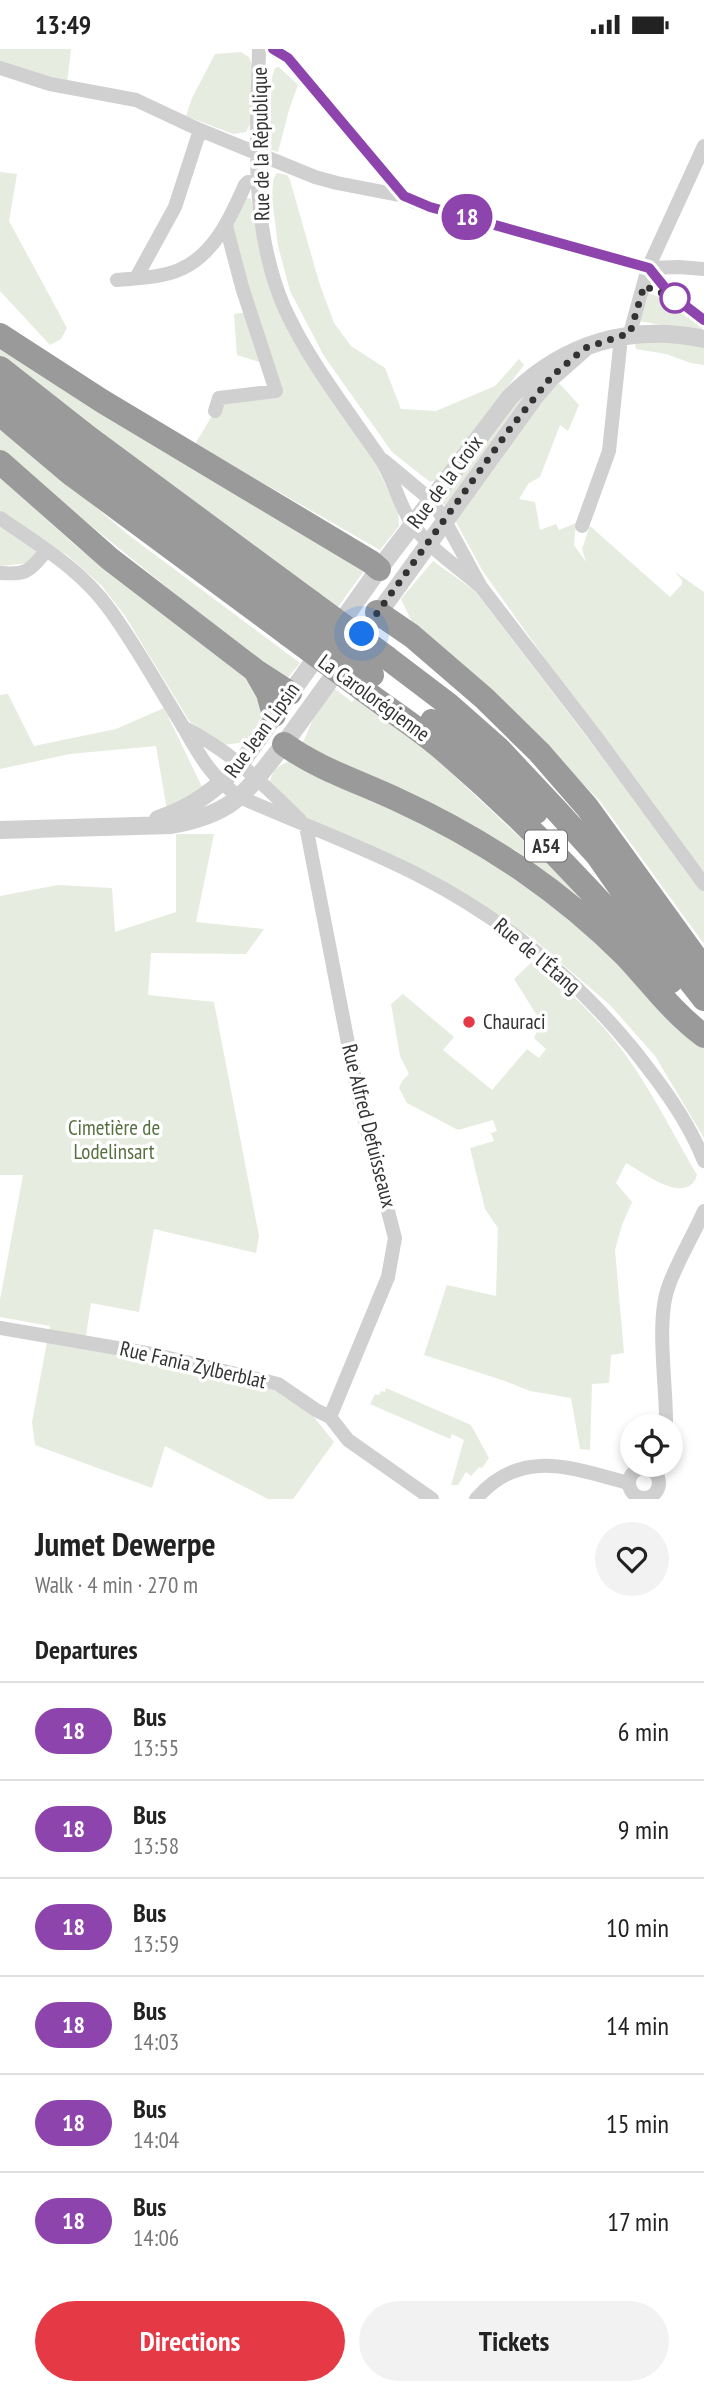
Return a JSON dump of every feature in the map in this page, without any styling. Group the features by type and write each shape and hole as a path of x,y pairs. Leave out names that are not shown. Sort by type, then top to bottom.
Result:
{"highway":[{"path":"0,335 102,401 372,562 379,569"},
{"name":"La Carolorégienne","path":"0,368 89,438 299,619"},
{"name":"La Carolorégienne","path":"0,389 84,461 373,674 477,756 585,860 649,928 704,999"},
{"name":"La Carolorégienne","path":"0,414 70,473 299,619"},
{"path":"0,462 110,559 256,671 290,693"},
{"path":"383,605 412,636 493,707 539,752 579,798 636,872 704,969"},
{"path":"256,671 268,693 274,715"},
{"name":"La Carolorégienne","path":"373,674 437,745 512,811 576,876 635,940 704,1028"},
{"path":"284,744 317,764 400,801 473,838 525,872 579,913 625,956 680,1018 704,1036"}],"street":[{"name":"Rue de la République","path":"259,49 258,181 264,239 284,305 303,344 382,459 412,525 481,587"},
{"path":"273,49 288,58 404,196"},
{"path":"0,68 50,84 135,100 326,181 404,196 430,207 649,268 704,269"},
{"path":"136,278 175,207 201,130"},
{"path":"582,526 609,451 620,347 649,268 704,146"},
{"path":"117,281 181,269 201,255 226,226 248,182 258,181"},
{"path":"215,411 219,398 276,391 242,287 226,226"},
{"path":"649,268 670,294 704,320"},
{"name":"Rue de la Croix","path":"327,641 510,397 541,369 585,348 624,335 660,332 704,339"},
{"name":"Rue de la Croix","path":"347,655 534,398 552,376 585,348"},
{"name":"Rue de la République","path":"382,459 431,500 445,520 481,587 704,884"},
{"name":"Rue de l'Étang","path":"0,518 72,567 93,588 111,611 197,753 222,785 240,797 420,876 486,914 543,957 604,1014 652,1074 695,1138 704,1161"},
{"path":"0,573 27,572 47,550"},
{"path":"351,608 383,605 379,569"},
{"name":"Rue Jean Lipsin","path":"138,826 174,814 222,785 241,763 327,641"},
{"name":"Rue Jean Lipsin","path":"0,830 171,825 195,821 219,812 240,797 257,778 347,655"},
{"path":"290,693 307,692 326,682"},
{"path":"274,715 284,744"},
{"name":"Rue de l'Étang","path":"183,727 205,738 241,763 306,826"},
{"name":"Rue Alfred Defuisseaux","path":"306,826 358,1095 396,1238 388,1277 330,1417"},
{"path":"666,1414 662,1317 668,1286 704,1211"},
{"name":"Rue Fania Zylberblat","path":"0,1328 152,1354 278,1384 330,1417 348,1440 432,1499"},
{"path":"476,1499 498,1478 528,1466 554,1465 628,1483 635,1496 647,1499 655,1494 659,1484 657,1477"},
{"path":"628,1483 631,1477"}],"green space":[{"path":"0,49 71,49 67,83 0,63"},
{"path":"241,52 249,57 252,65 251,122 246,132 233,134 186,116 192,98 215,54"},
{"path":"279,67 298,85 278,152 269,149 272,77 275,68"},
{"path":"0,172 17,174 9,221 67,328 61,339 50,345 0,291"},
{"path":"277,173 287,175 290,180 319,282 334,323 351,346 385,368 401,409 436,411 495,386 519,359 524,365 436,480 430,482 392,452 324,356 290,291 278,246 272,198 273,180"},
{"path":"246,197 251,199 268,276 372,456 398,512 399,526 380,550 195,444 215,411 219,398 276,391 269,365 237,355 234,314 250,312 231,228"},
{"path":"645,292 669,300 703,325 701,332 639,321"},
{"path":"654,338 704,346 704,365 636,349 635,343"},
{"path":"0,342 364,571 338,607 115,446 0,356"},
{"path":"545,371 446,507 439,499 516,398"},
{"path":"559,383 579,405 568,431 560,425 540,477 529,483 519,499 535,502 540,530 556,524 559,530 576,523 574,545 586,562 582,549 590,526 670,597 682,584 674,571 704,592 704,872 631,780 482,570 455,520 495,456"},
{"path":"0,425 126,533 300,663 284,682 0,452"},
{"path":"0,477 76,546 254,680 264,713 246,742 224,745 190,722 125,616 101,585 67,555 26,532 0,510"},
{"path":"0,518 47,550 30,563 0,566"},
{"path":"433,561 475,591 704,890 704,944 600,801 536,736 413,624 401,599"},
{"path":"326,682 352,702 362,689 598,911 517,851 407,797 543,885 704,1041 704,1138 655,1056 610,1005 531,937 417,867 290,811 268,789 274,772 294,757 302,743"},
{"path":"8,694 34,746 116,729 164,708 202,787 168,816 156,746 70,754 0,769 0,695"},
{"name":"Cimetière de Lodelinsart","path":"176,834 214,834 196,922 264,929 246,954 151,953 148,995 214,1002 259,1236 256,1253 154,1229 139,1312 91,1303 84,1348 160,1361 281,1392 314,1417 334,1442 293,1499 268,1499 165,1446 152,1488 35,1445 32,1422 50,1326 0,1317 0,1300 23,1175 0,1175 0,896 58,885 112,888 115,932 176,912"},
{"path":"534,960 612,1037 651,1093 697,1175 692,1184 675,1188 626,1163 616,1183 632,1202 615,1250 624,1353 611,1355 609,1383 592,1384 590,1450 580,1449 571,1398 530,1391 424,1355 447,1285 496,1296 498,1228 485,1209 470,1148 494,1141 491,1133 497,1131 493,1120 458,1130 407,1103 399,1088 409,1074 400,1056 391,1004 403,994 454,1037 443,1050 492,1090 527,1049 539,1058 546,1049 534,1038 541,1022 514,979"},
{"path":"386,1388 471,1425 489,1458 482,1468 479,1467 471,1476 466,1472 458,1485 451,1485 464,1440 452,1434 450,1439 370,1404 375,1394 385,1392"}],"bus line":[{"name":"18","path":"273,49 288,58 404,196 430,207 649,268 670,294 704,320"}],"place":[{"name":"Chauraci","path":"469,1022"}],"route":[{"path":"362,634 512,426 552,376 585,348 630,333 644,286 675,298"}]}
